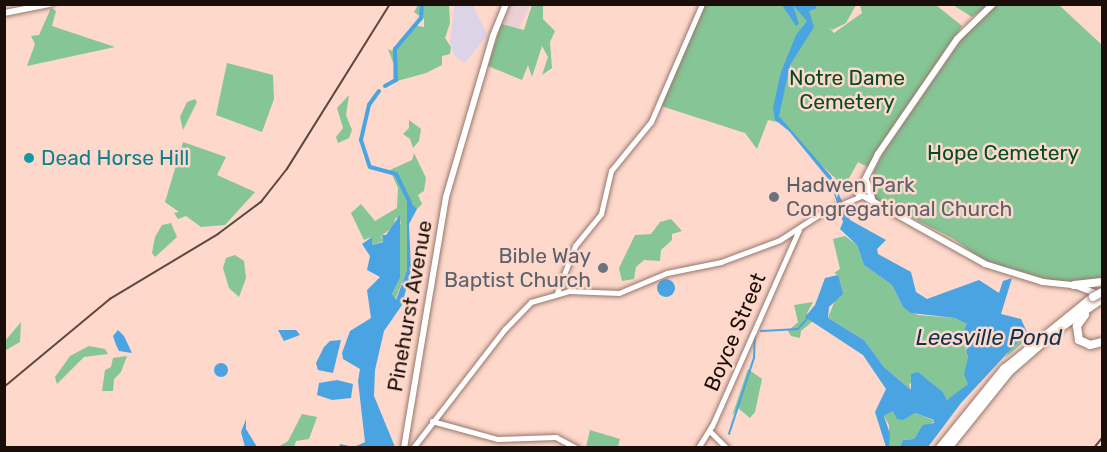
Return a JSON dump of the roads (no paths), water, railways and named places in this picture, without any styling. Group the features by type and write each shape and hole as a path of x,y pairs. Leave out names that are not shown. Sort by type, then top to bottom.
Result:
{"highway":[{"path":"1074,285 1102,282"},
{"path":"1102,292 1100,300 1081,319 1076,331 1087,344 1102,342"},
{"path":"940,447 1004,369 1100,300"},
{"path":"948,447 1007,374 1053,333 1100,300"}],"main road":[{"path":"4,13 50,4"},
{"name":"Pinehurst Avenue","path":"404,447 441,223 488,41 506,4"},
{"path":"993,4 957,39 867,176 861,193 873,202 951,242 985,264 1043,282 1074,285 1100,300"}],"street":[{"path":"557,293 572,250 601,214 611,171 651,122 702,4"},
{"path":"413,447 520,311 536,299 557,293 620,293 667,273 723,261 770,244 861,193"},
{"name":"Boyce Street","path":"698,447 710,431 799,228"},
{"path":"432,421 498,439 556,437 577,447"},
{"path":"710,431 727,447"}],"water":[{"path":"782,5 793,5 799,24 796,26"},
{"name":"Leesville Pond","path":"793,5 814,5 817,8 809,11 814,27 790,65 779,116 831,176 850,220 886,240 877,249 878,254 911,272 916,292 927,299 979,280 999,293 1003,281 1012,278 1001,314 1021,319 1027,332 961,403 928,447 900,447 903,440 914,439 923,425 934,423 934,420 915,413 903,420 897,419 893,411 884,416 890,434 889,447 886,447 875,412 886,389 863,355 805,317 815,305 825,278 838,275 843,294 829,307 828,318 864,340 884,367 911,390 911,374 918,372 943,392 947,400 968,384 964,374 968,358 962,335 967,324 955,318 911,313 903,307 892,285 864,265 857,245 840,229 843,222 830,181 789,131 775,120 773,108 781,72 796,35 807,21"},
{"path":"407,199 417,209 409,224 411,270 402,305 384,331 375,370 374,396 395,447 354,447 365,442 358,381 360,369 343,359 342,353 350,331 371,318 367,290 380,277 367,270 370,256 362,244 372,237 372,245 383,242 382,235 386,235 400,215 400,278 392,294 396,300 407,270"},
{"path":"666,279 672,282 675,288 672,294 666,297 660,294 657,288 660,282"},
{"path":"118,330 124,336 132,353 119,351 113,336"},
{"path":"278,330 296,330 300,335 284,341"},
{"path":"341,340 333,373 318,370 316,363 324,347 330,341"},
{"path":"218,363 224,363 228,370 224,377 218,377 214,373 214,367"},
{"path":"337,380 353,384 351,398 332,400 317,395 319,383"},
{"path":"246,419 246,429 257,447 245,447 241,432"}],"waterway":[{"path":"385,86 396,80 395,49 421,18 422,4"},
{"path":"379,91 369,105 361,140 370,167 396,174 410,203"},
{"path":"401,297 408,276"},
{"path":"761,331 798,329 807,319"},
{"path":"729,434 754,358 755,335"}],"railway":[{"path":"4,387 110,299 218,234 261,202 287,169 390,4"},
{"path":"1094,448 1102,438"}],"place":[{"name":"Dead Horse Hill","path":"29,158"},
{"name":"Hadwen Park Congregational Church","path":"774,197"},
{"name":"Bible Way Baptist Church","path":"603,268"}],"park label":[{"name":"Notre Dame Cemetery","path":"847,90"},
{"name":"Hope Cemetery","path":"1003,153"}]}
